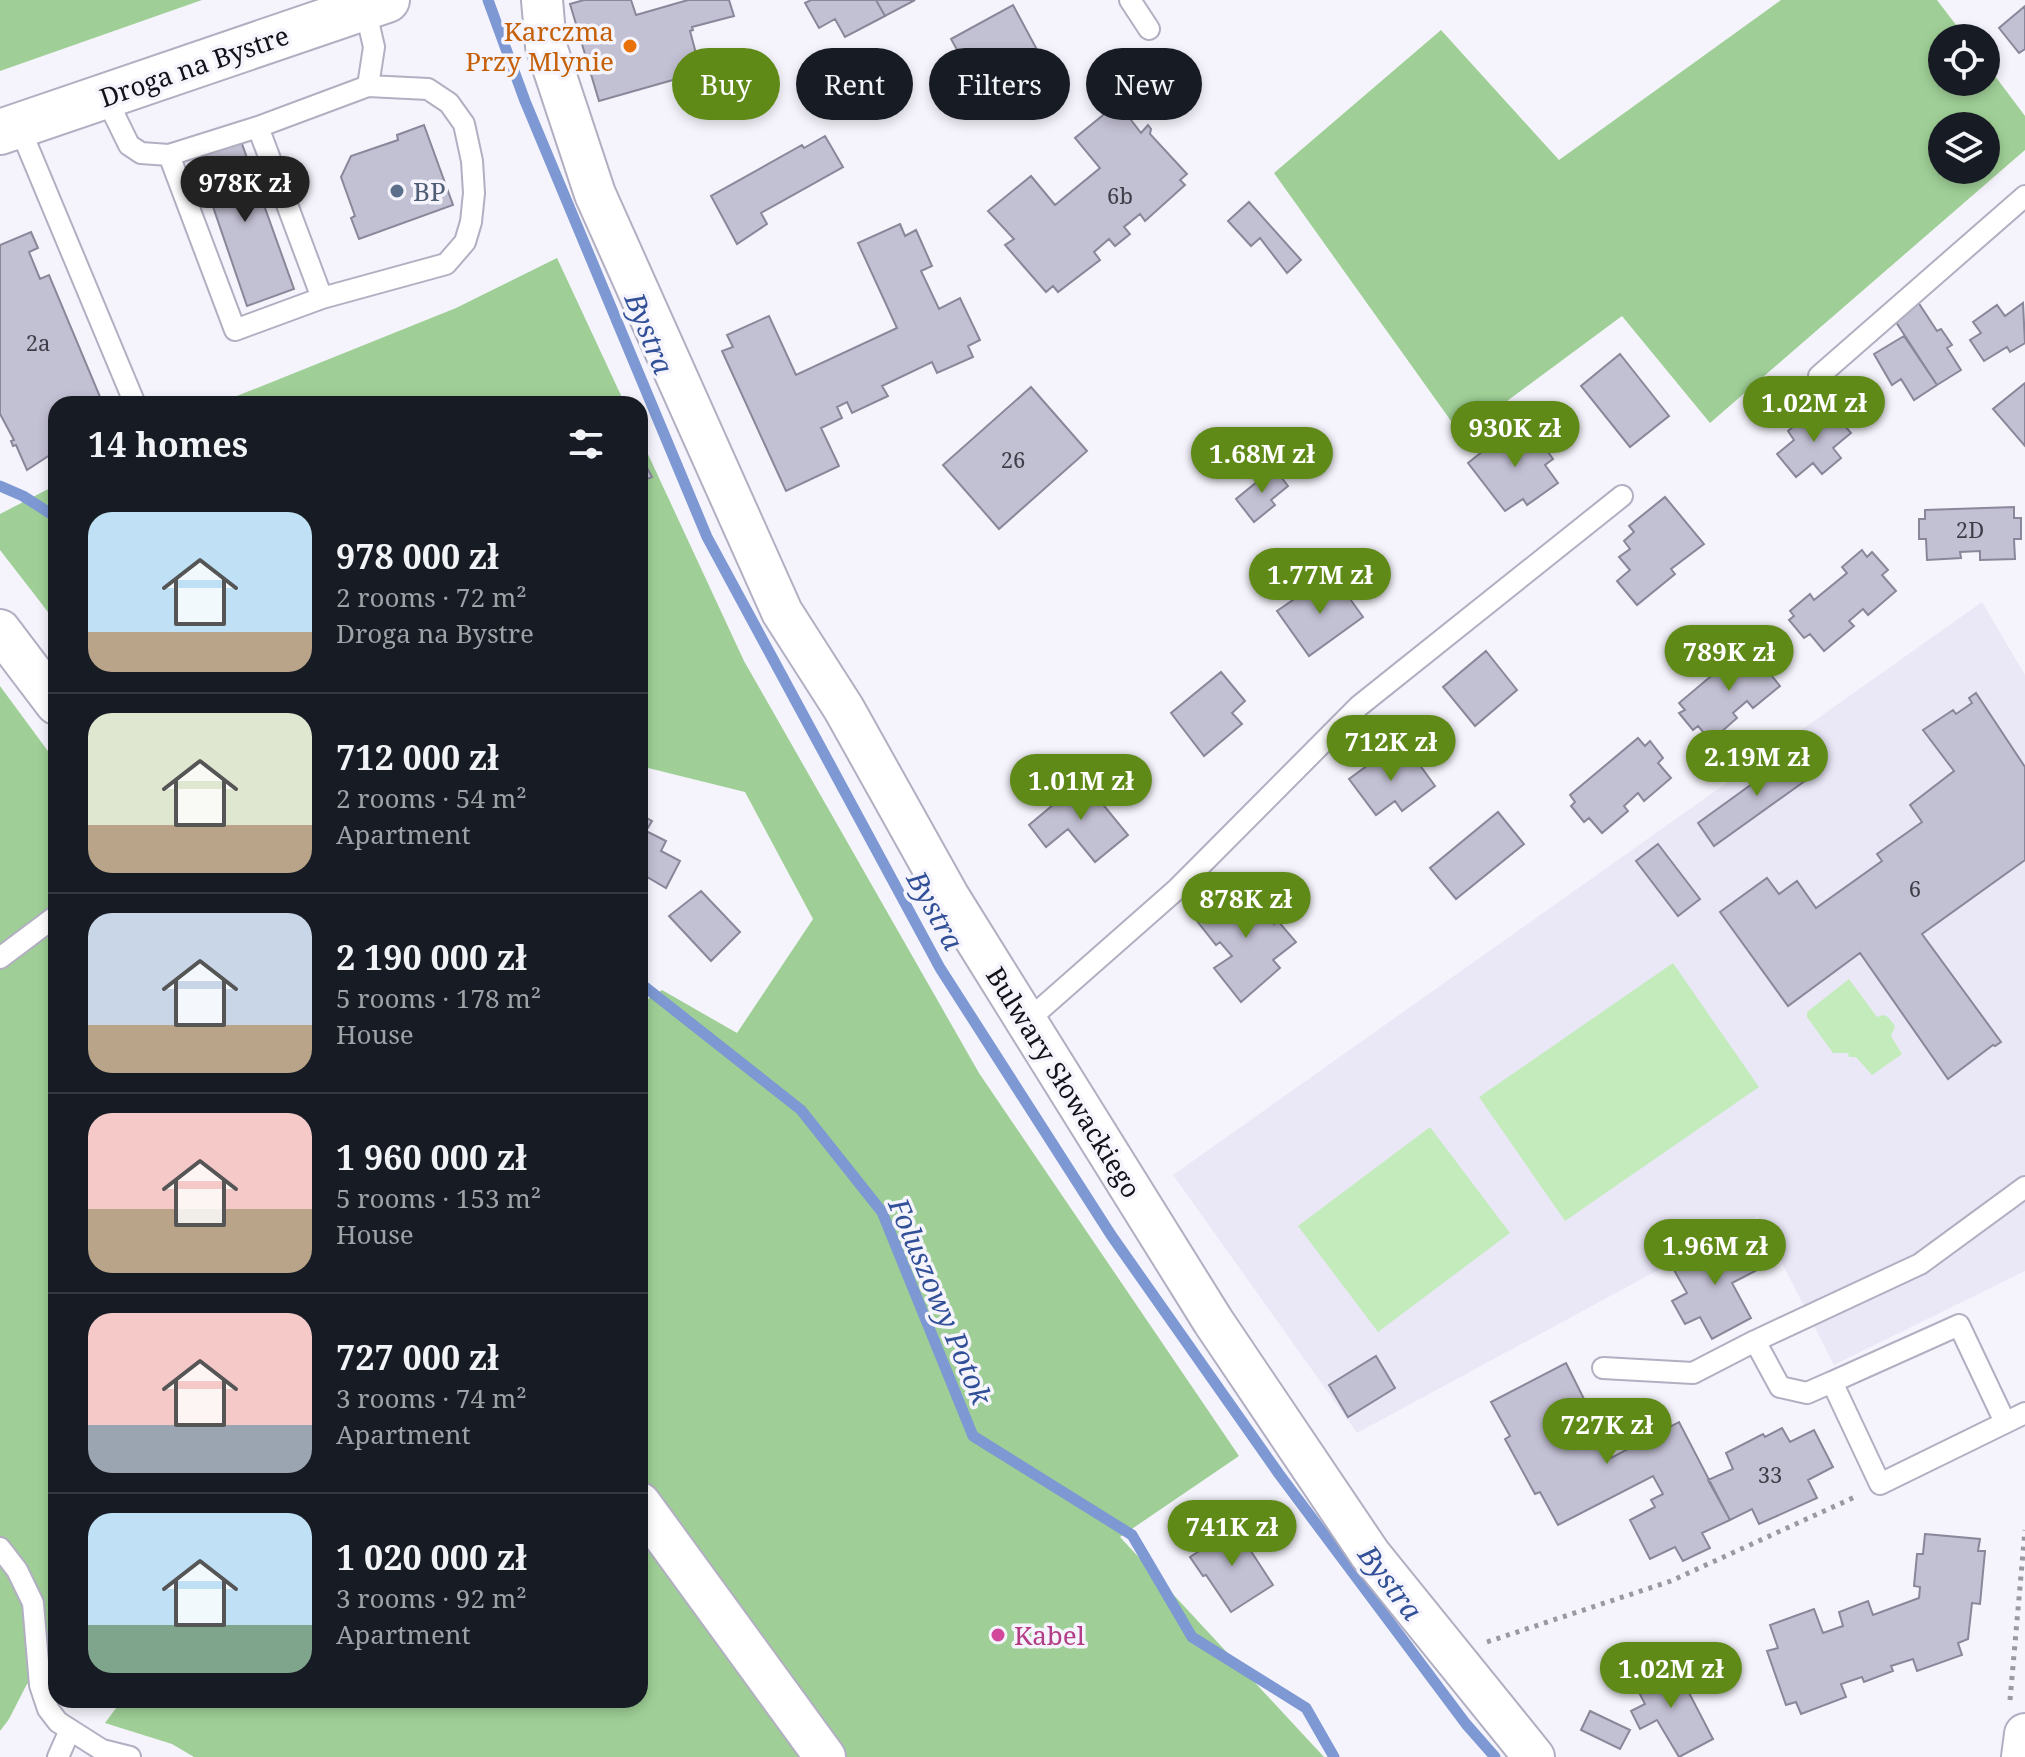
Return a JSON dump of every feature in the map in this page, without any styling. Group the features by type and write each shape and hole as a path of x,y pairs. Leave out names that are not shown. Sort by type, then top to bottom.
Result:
{"street":[{"name":"Bulwary Słowackiego","path":"542,0 546,46 595,194 782,612 844,709 949,897 1239,1360 1370,1554 1534,1757"},
{"name":"Droga na Bystre","path":"10,129 376,4"},
{"path":"0,630 48,693"},
{"path":"648,1514 825,1757"},
{"path":"2017,1725 2022,1757"}],"lane":[{"path":"1130,0 1149,29"},
{"path":"368,86 376,4"},
{"path":"105,96 129,145 141,153 169,155 258,127 368,86 428,89 449,103 464,124 472,161 474,193 471,222 465,242 446,264 322,298 235,330 169,155"},
{"path":"258,127 322,298"},
{"path":"10,129 131,396"},
{"path":"1819,376 2025,196"},
{"path":"1026,1022 1177,889 1359,706 1622,496"},
{"path":"0,958 48,922"},
{"path":"1603,1368 1693,1373 1920,1264 2025,1187"},
{"path":"1755,1341 1780,1387 1807,1393 1959,1325 2005,1422"},
{"path":"1832,1382 1880,1484 2025,1413"},
{"path":"0,1548 17,1570 33,1603 40,1685 48,1709 58,1722 102,1750 130,1757"},
{"path":"58,1757 70,1730"}],"path":[{"path":"1454,1658 1493,1640 1671,1581 1880,1484"},
{"path":"2017,1725 2025,1530"}],"shaded area":[{"path":"1982,602 2025,675 2025,1271 1834,1365 1758,1216 1357,1433 1173,1175"}],"green space":[{"path":"0,0 202,0 0,71"},
{"path":"1781,0 1937,0 1955,24 1928,24 1928,96 2000,96 2000,83 2025,116 2025,150 2000,172 2000,112 1928,112 1928,184 1986,184 1710,423 1622,316 1461,435 1274,173 1441,30 1559,160"},
{"path":"557,258 621,396 237,396 456,308"},
{"path":"648,454 744,661 979,1073 1239,1456 1120,1537 1324,1757 194,1757 172,1744 105,1723 116,1708 648,1708 648,999 662,990 737,1033 813,919 745,792 648,768"},
{"path":"48,489 48,612 0,550 0,514"},
{"path":"0,686 48,751 48,1677 27,1684 0,1731"},
{"path":"1673,963 1759,1087 1565,1221 1479,1097"},
{"path":"1849,979 1877,1017 1888,1017 1895,1026 1891,1036 1902,1054 1872,1075 1856,1057 1849,1057 1848,1053 1833,1053 1807,1017 1807,1012"},
{"path":"1430,1127 1510,1233 1378,1332 1298,1226"}],"building":[{"path":"584,0 631,0 636,15 688,0 729,0 734,16 692,27 690,31 695,48 672,48 672,80 599,101 570,4"},
{"path":"811,0 876,0 885,16 845,37 835,19 819,28 805,3"},
{"path":"876,0 915,0 885,16"},
{"path":"1013,5 1036,48 956,48 951,39"},
{"path":"2025,6 2025,49 2019,53 2000,27"},
{"path":"1097,120 1131,120 1141,133 1148,125 1150,134 1187,174 1180,180 1185,185 1145,221 1140,214 1124,227 1130,234 1115,246 1109,239 1094,252 1100,260 1058,292 1053,286 1046,292 1005,245 1014,239 988,211 1031,176 1055,205 1100,168 1075,138"},
{"name":"BP","path":"424,125 453,205 359,239 351,218 355,216 341,177 351,156 398,140 397,135"},
{"path":"825,136 843,167 761,213 767,224 737,244 711,196 802,145 804,148"},
{"path":"241,141 294,289 247,306 196,157"},
{"path":"1249,202 1301,260 1287,273 1260,238 1251,246 1228,221"},
{"path":"900,224 905,236 916,230 932,266 921,271 939,309 960,298 980,340 968,346 973,357 937,373 932,362 882,386 888,396 852,413 847,402 837,407 842,418 821,428 839,466 786,491 722,351 733,347 727,335 769,316 796,375 897,328 858,243"},
{"path":"31,232 38,248 29,252 40,279 49,275 100,396 48,396 48,456 27,470 0,414 0,245"},
{"path":"1916,299 1937,331 1941,329 1952,345 1947,348 1961,370 1937,385 1892,316"},
{"path":"2023,303 2025,343 2010,352 2007,347 1984,361 1970,340 1981,333 1973,322 1997,305 2005,316"},
{"path":"1904,336 1937,385 1914,400 1901,379 1892,385 1874,354"},
{"path":"1620,354 1669,416 1630,447 1581,386"},
{"path":"2025,383 2025,446 1993,409"},
{"path":"1031,387 1087,451 999,529 943,465"},
{"path":"1832,411 1851,433 1833,448 1841,458 1822,474 1813,463 1796,477 1777,454 1794,440 1788,431 1807,416 1810,420 1817,414 1821,420"},
{"path":"1516,425 1530,445 1539,439 1553,459 1545,465 1558,483 1527,505 1523,499 1505,511 1468,463"},
{"path":"1274,468 1288,486 1271,500 1275,505 1254,522 1236,499"},
{"path":"1665,497 1704,544 1671,569 1675,574 1637,605 1617,581 1630,570 1619,557 1630,549 1624,541 1634,532 1629,526"},
{"path":"2014,507 2014,518 2021,518 2021,539 2014,539 2015,559 1980,560 1980,551 1960,552 1961,558 1927,560 1926,539 1919,539 1919,519 1925,519 1925,510"},
{"path":"1862,550 1867,557 1872,552 1888,570 1882,575 1896,591 1868,615 1863,609 1849,621 1854,626 1824,651 1810,634 1804,638 1789,620 1794,616 1790,611 1810,594 1814,600 1847,573 1842,567"},
{"path":"1337,581 1363,617 1309,656 1277,611 1313,586 1319,594"},
{"path":"1747,646 1754,654 1759,650 1773,665 1767,670 1780,686 1753,708 1747,701 1733,713 1737,718 1711,741 1698,726 1693,730 1679,713 1685,710 1679,703"},
{"path":"1486,651 1517,690 1475,726 1443,687"},
{"path":"1221,672 1245,701 1232,713 1242,724 1204,756 1171,713"},
{"path":"1976,693 2025,767 2025,860 1922,934 2001,1042 1948,1079 1860,953 1788,1006 1720,912 1767,878 1779,894 1797,881 1816,908 1882,861 1877,854 1922,822 1910,805 1954,771 1923,730 1953,710 1956,714 1972,703 1969,698"},
{"path":"1638,738 1645,746 1650,741 1663,758 1658,763 1671,778 1644,801 1638,793 1624,806 1628,811 1602,833 1589,818 1584,822 1571,806 1575,802 1570,795"},
{"path":"1799,750 1816,773 1714,846 1698,823"},
{"path":"1374,752 1381,755 1391,768 1411,753 1435,786 1402,811 1395,801 1376,815 1349,779 1368,765 1368,758"},
{"path":"1083,780 1128,835 1095,862 1068,829 1046,847 1029,825"},
{"path":"1498,812 1524,844 1456,899 1430,868"},
{"path":"648,832 666,841 661,851 680,861 666,888 648,878"},
{"path":"1658,844 1700,899 1678,916 1636,861"},
{"path":"1243,880 1261,900 1257,903 1269,917 1271,915 1274,924 1278,921 1296,942 1273,960 1280,968 1241,1002 1214,968 1232,956 1220,942 1216,945 1197,921 1221,903"},
{"path":"701,891 740,932 711,961 669,916"},
{"path":"1738,1235 1757,1270 1732,1283 1751,1318 1712,1339 1700,1317 1685,1324 1672,1301 1687,1293 1674,1270"},
{"path":"1376,1356 1395,1388 1348,1417 1329,1385"},
{"path":"1566,1363 1584,1399 1580,1401 1611,1458 1679,1422 1730,1520 1702,1533 1710,1548 1683,1561 1675,1547 1650,1559 1630,1520 1655,1507 1651,1500 1663,1494 1653,1476 1558,1525 1540,1492 1535,1494 1505,1439 1510,1436 1491,1402"},
{"path":"1782,1428 1790,1442 1814,1430 1833,1467 1808,1480 1817,1498 1759,1524 1752,1509 1730,1520 1708,1480 1733,1469 1726,1453"},
{"path":"1232,1522 1273,1585 1231,1612 1190,1557 1212,1543 1208,1537"},
{"path":"1925,1534 1980,1539 1978,1551 1985,1551 1980,1604 1972,1603 1968,1639 1958,1643 1962,1655 1917,1671 1913,1659 1891,1666 1893,1671 1864,1682 1862,1677 1841,1684 1846,1697 1801,1714 1796,1702 1786,1705 1767,1651 1778,1648 1770,1625 1814,1609 1823,1633 1843,1626 1839,1612 1868,1601 1873,1615 1919,1598 1920,1587 1914,1586 1917,1554 1923,1554"},
{"path":"1673,1662 1713,1739 1679,1757 1657,1720 1640,1729 1631,1711 1645,1704 1634,1683"},
{"path":"1590,1711 1630,1730 1620,1749 1581,1730"}],"waterway":[{"name":"Bystra","path":"488,0 525,101 707,537 940,968 1111,1235 1279,1474 1466,1724 1495,1757"},
{"name":"Foluszowy Potok","path":"0,486 48,512"},
{"name":"Foluszowy Potok","path":"648,989 801,1110 882,1212 973,1436 1132,1535 1192,1637 1306,1708 1334,1757"}],"place":[{"name":"Karczma Przy Mlynie","path":"630,46"},
{"name":"BP","path":"397,191"},
{"name":"Kabel","path":"998,1635"}]}
